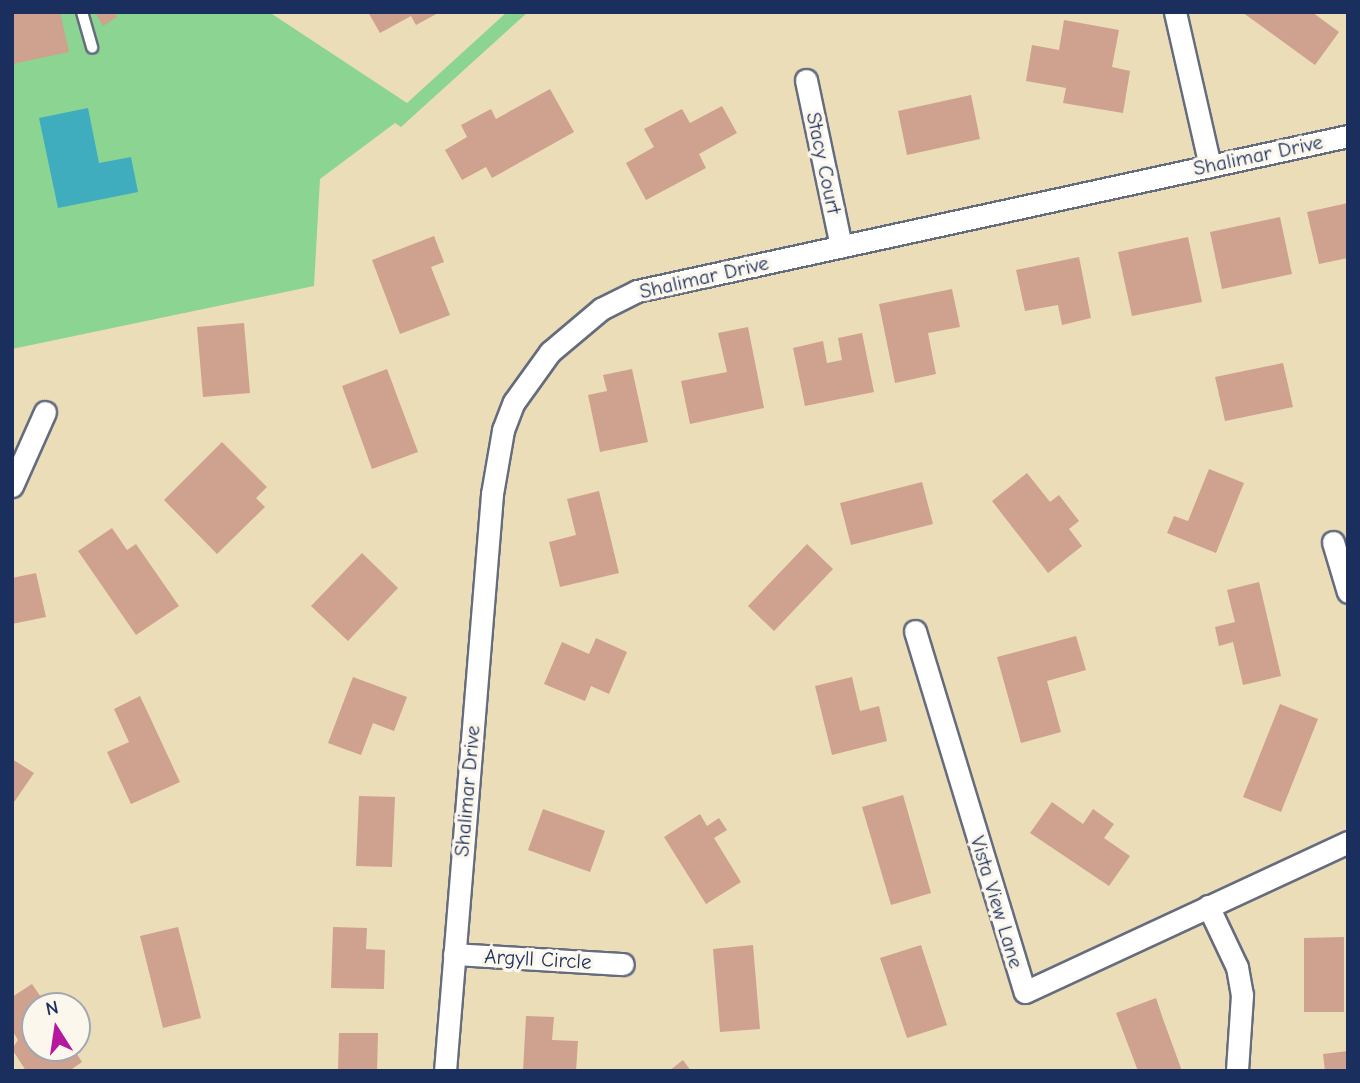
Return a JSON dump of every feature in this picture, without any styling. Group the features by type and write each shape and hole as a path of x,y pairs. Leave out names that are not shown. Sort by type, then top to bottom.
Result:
{"street":[{"path":"1175,12 1210,166"},
{"name":"Stacy Court","path":"806,80 841,246"},
{"name":"Shalimar Drive","path":"445,1071 492,494 503,430 514,402 573,329 637,291 1348,136"},
{"path":"12,486 45,412"},
{"path":"1333,542 1348,592"},
{"name":"Vista View Lane","path":"915,631 1025,992 1348,842"},
{"path":"1208,906 1237,967 1242,995 1237,1071"},
{"name":"Argyll Circle","path":"454,954 623,964"}],"lane":[{"path":"82,12 92,48"}],"green space":[{"path":"12,12 269,12 407,103 507,12 528,12 401,127 395,123 320,179 314,286 12,349"}],"water":[{"path":"88,108 99,163 131,157 138,192 58,208 39,118"}],"building":[{"path":"12,12 60,12 69,52 12,64"},
{"path":"95,12 114,12 117,17 103,26"},
{"path":"368,12 440,12 416,25 411,16 380,33"},
{"path":"1242,12 1312,12 1339,32 1315,65"},
{"path":"1064,20 1119,30 1112,67 1130,71 1123,113 1063,103 1066,88 1026,81 1032,45 1059,50"},
{"path":"550,89 574,132 492,178 486,167 462,180 445,150 467,137 461,125 491,109 496,119"},
{"path":"971,95 980,139 907,155 898,111"},
{"path":"722,106 737,133 699,154 706,168 646,200 626,163 654,147 644,129 682,109 690,123"},
{"path":"1348,203 1348,258 1319,264 1307,212"},
{"path":"1280,217 1292,274 1222,289 1210,232"},
{"path":"434,236 444,262 431,267 450,315 400,334 372,260"},
{"path":"1188,237 1202,302 1132,316 1118,252"},
{"path":"1079,257 1091,318 1062,325 1058,305 1025,311 1016,270"},
{"path":"952,289 960,327 928,333 936,374 895,383 879,304"},
{"path":"244,323 250,393 203,397 197,327"},
{"path":"748,327 764,408 690,424 681,381 727,372 718,333"},
{"path":"862,333 874,392 805,406 793,348 823,341 827,363 842,360 838,338"},
{"path":"1283,363 1293,407 1225,421 1215,377"},
{"path":"387,369 418,452 372,469 342,386"},
{"path":"632,369 648,442 600,452 588,395 607,391 603,375"},
{"path":"222,442 267,487 256,498 265,507 217,554 164,500"},
{"path":"1209,469 1244,483 1216,553 1167,533 1174,516 1188,521"},
{"path":"1027,473 1050,502 1059,495 1079,521 1069,529 1082,546 1048,573 992,501"},
{"path":"922,482 933,524 851,545 840,503"},
{"path":"599,491 619,573 560,587 549,542 576,535 567,499"},
{"path":"112,528 127,550 136,544 179,606 136,635 78,551"},
{"path":"807,544 833,569 774,631 748,606"},
{"path":"362,553 398,588 348,641 311,606"},
{"path":"36,573 46,617 12,624 12,578"},
{"path":"1259,582 1281,676 1243,685 1233,642 1219,646 1215,627 1235,622 1227,590"},
{"path":"1076,636 1086,670 1047,681 1061,732 1021,743 997,657"},
{"path":"596,638 627,652 609,694 591,686 585,701 544,684 562,642 589,654"},
{"path":"353,677 407,697 394,731 373,723 361,755 328,743"},
{"path":"852,677 860,711 879,706 887,741 832,755 815,686"},
{"path":"140,696 180,782 131,804 107,752 129,742 114,709"},
{"path":"1280,704 1318,719 1281,812 1243,797"},
{"path":"12,759 34,773 12,805"},
{"path":"903,795 931,893 891,905 862,807"},
{"path":"359,796 395,797 392,867 356,866"},
{"path":"1052,802 1083,824 1093,809 1114,824 1104,838 1130,856 1109,886 1030,833"},
{"path":"543,809 605,831 590,872 528,850"},
{"path":"700,814 707,826 719,818 727,830 714,838 741,882 706,904 664,837"},
{"path":"178,927 201,1018 163,1028 140,936"},
{"path":"333,927 367,928 366,949 385,950 384,989 331,988"},
{"path":"1344,937 1344,1012 1304,1012 1304,938"},
{"path":"753,945 760,1029 720,1032 713,949"},
{"path":"921,945 947,1025 907,1038 880,958"},
{"path":"32,984 37,992 21,992 21,1062 82,1062 69,1071 26,1071 12,1049 18,1040 12,1030 12,997"},
{"path":"1156,998 1182,1071 1138,1071 1116,1013"},
{"path":"526,1016 554,1017 552,1040 578,1041 576,1071 523,1071"},
{"path":"339,1033 378,1033 377,1071 338,1071"},
{"path":"1348,1051 1348,1071 1325,1071 1323,1054"},
{"path":"683,1060 691,1071 669,1071"}]}
